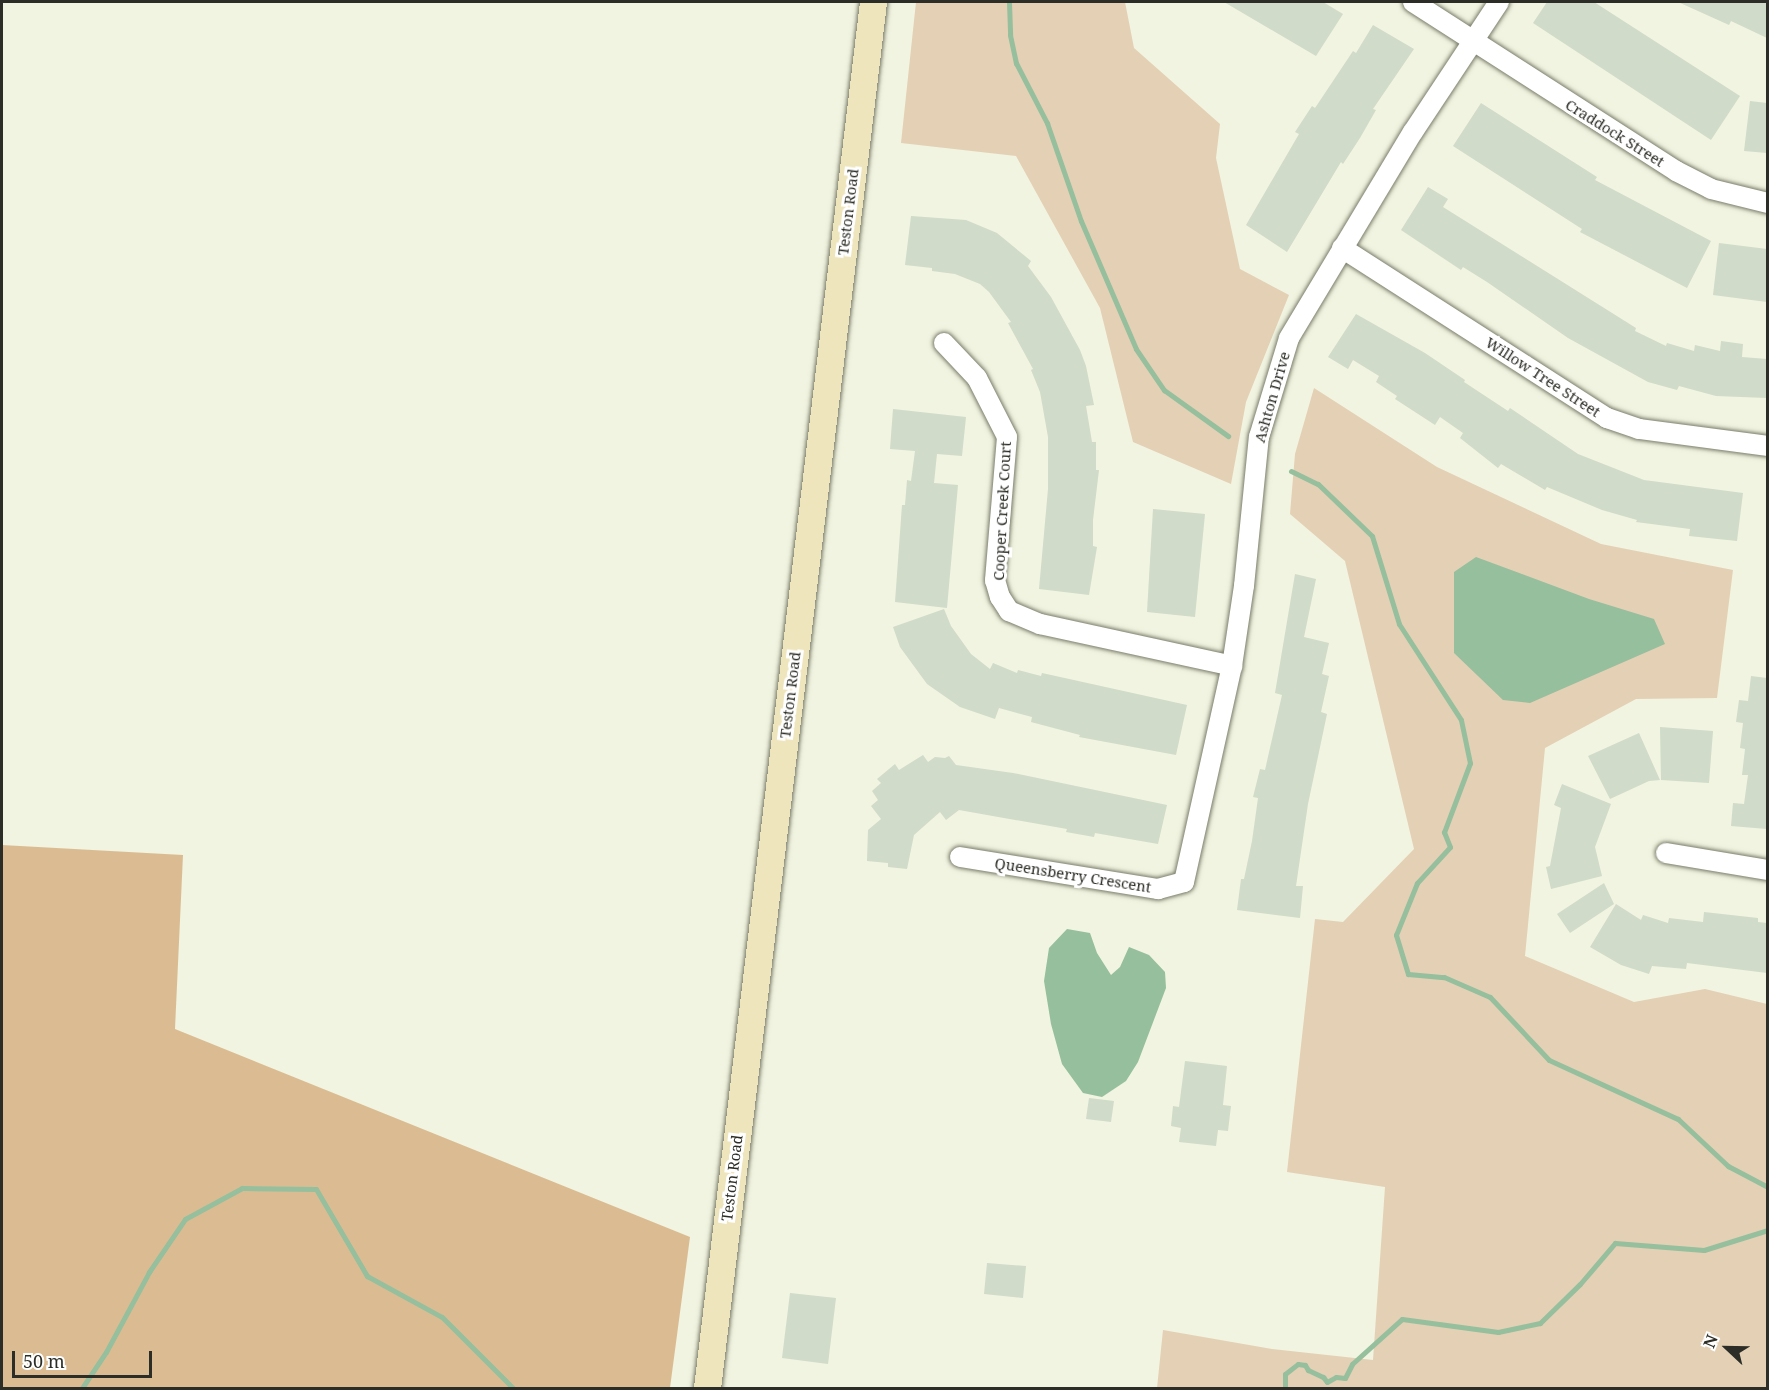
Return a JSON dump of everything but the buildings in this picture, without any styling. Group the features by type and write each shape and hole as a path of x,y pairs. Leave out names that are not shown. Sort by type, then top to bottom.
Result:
{"main road":[{"name":"Teston Road","path":"707,1389 873,2"}],"street":[{"name":"Craddock Street","path":"1413,2 1676,171 1711,189 1767,203"},
{"name":"Ashton Drive","path":"1184,882 1232,666 1244,586 1259,437 1289,338 1413,132 1498,2"},
{"name":"Willow Tree Street","path":"1342,248 1607,418 1640,429 1767,446"},
{"name":"Cooper Creek Court","path":"944,343 977,378 1007,437 995,580 1000,597 1009,611 1040,624 1232,666"},
{"path":"1666,853 1767,870"},
{"name":"Queensberry Crescent","path":"960,857 1158,889 1184,882"}],"shaded area":[{"path":"916,2 1125,2 1134,48 1220,124 1216,158 1240,269 1289,295 1246,402 1231,484 1133,442 1100,308 1016,156 901,143"},
{"path":"1314,388 1437,467 1601,544 1733,570 1717,698 1636,699 1545,748 1525,956 1634,1002 1705,989 1767,1004 1767,1388 1157,1388 1163,1330 1272,1349 1373,1360 1385,1187 1287,1172 1315,919 1343,922 1414,849 1345,561 1290,514 1295,454"},
{"path":"1476,557 1589,599 1654,619 1665,644 1530,703 1503,700 1454,653 1454,572"},
{"path":"2,845 183,855 175,1029 690,1237 670,1388 2,1388"},
{"path":"1067,929 1090,933 1097,953 1111,975 1120,967 1129,947 1149,955 1165,972 1166,988 1138,1062 1126,1081 1102,1097 1083,1093 1062,1064 1051,1024 1044,981 1049,948"}],"waterway":[{"path":"1009,2 1010,35 1016,63 1047,123 1081,221 1136,349 1164,390 1228,436"},
{"path":"1291,471 1318,484 1372,536 1399,624 1461,720 1470,763 1444,832 1450,847 1417,883 1396,935 1408,974 1444,977 1490,997 1549,1060 1678,1119 1728,1166 1768,1187"},
{"path":"82,1388 106,1352 149,1272 185,1219 242,1188 316,1189 367,1276 442,1317 513,1388"},
{"path":"1285,1388 1285,1374 1298,1364 1305,1365 1308,1370 1323,1377 1327,1382 1336,1377 1345,1378 1352,1364 1402,1319 1498,1332 1540,1323 1580,1284 1615,1243 1704,1250 1768,1230"}]}
